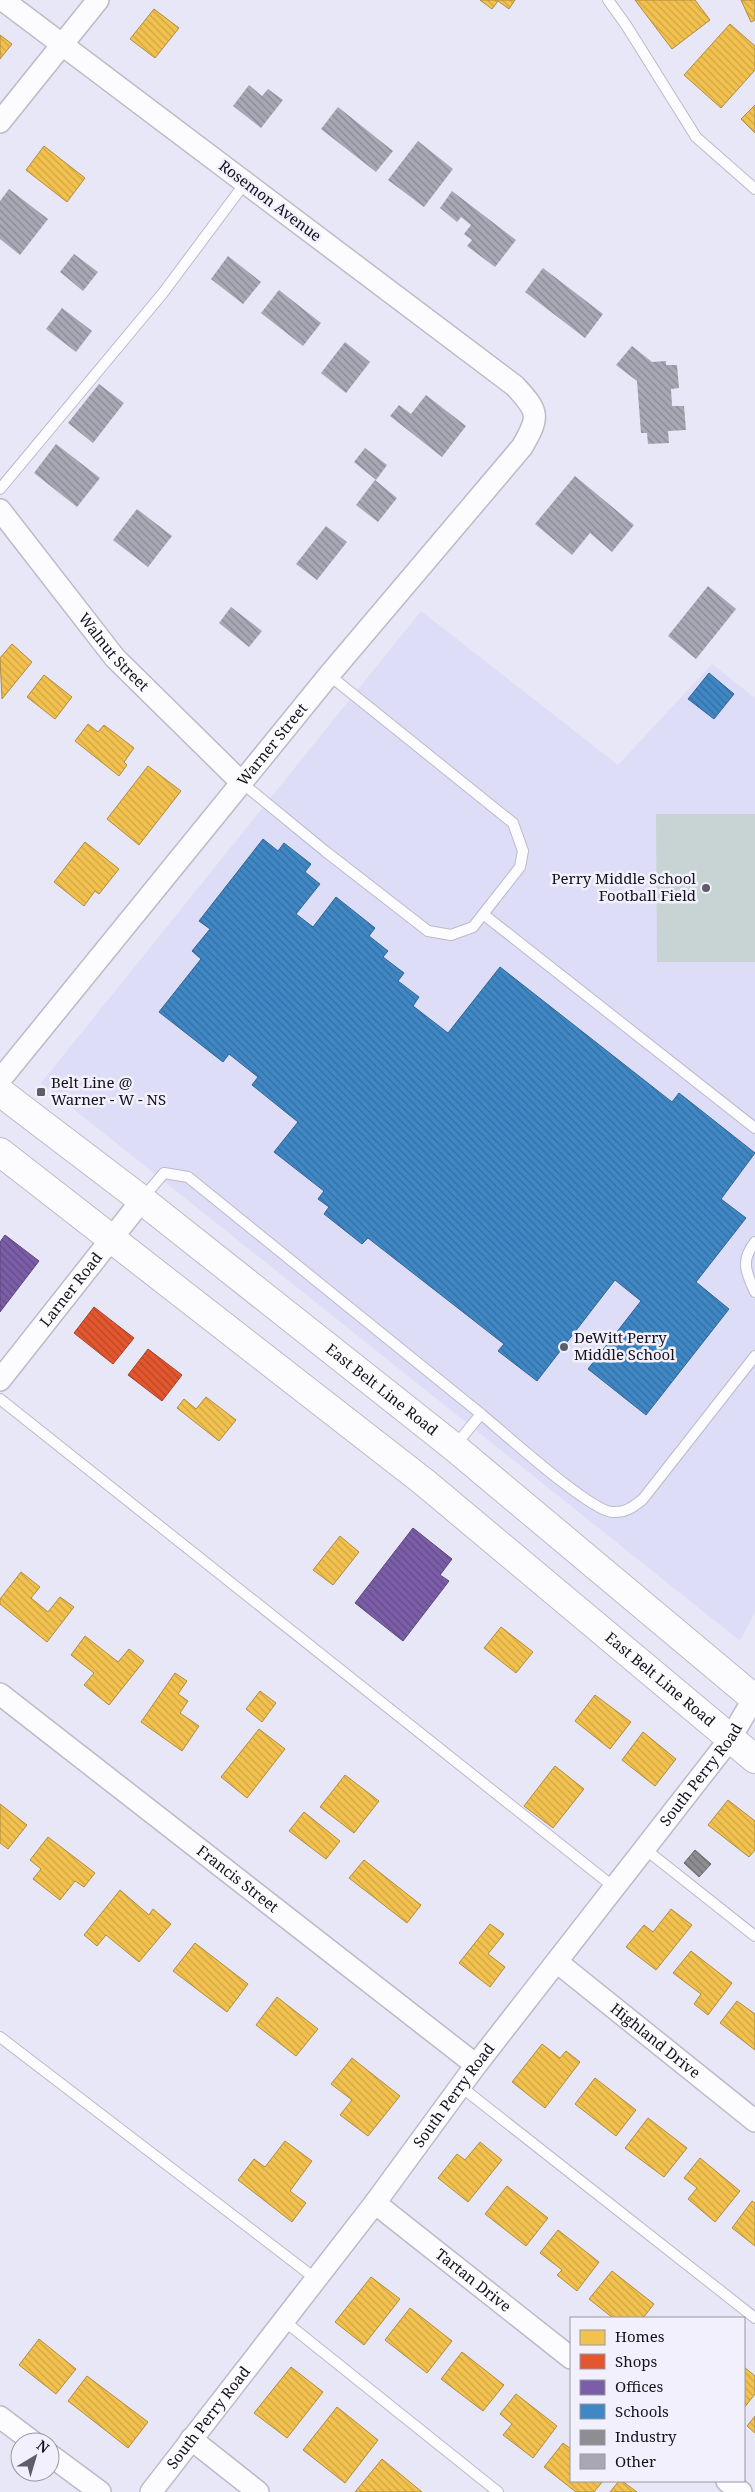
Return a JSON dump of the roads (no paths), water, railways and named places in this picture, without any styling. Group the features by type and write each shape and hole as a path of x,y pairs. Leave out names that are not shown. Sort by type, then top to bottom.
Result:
{"main road":[{"name":"East Belt Line Road","path":"0,1092 142,1200 454,1447 755,1699"},
{"name":"East Belt Line Road","path":"0,1152 424,1482 755,1759"}],"street":[{"name":"Rosemon Avenue","path":"3,0 516,386 533,406"},
{"path":"0,122 98,0"},
{"name":"Warner Street","path":"0,1080 329,675 522,447 534,426 533,406"},
{"name":"Walnut Street","path":"0,510 115,658 242,783"},
{"name":"Larner Road","path":"0,1380 142,1200"},
{"name":"Francis Street","path":"0,1694 476,2065"},
{"name":"South Perry Road","path":"151,2492 375,2203 476,2065 730,1739 755,1699"},
{"name":"Highland Drive","path":"557,1962 755,2121"},
{"name":"Tartan Drive","path":"375,2203 570,2357"},
{"path":"0,2417 20,2432"},
{"path":"191,2439 258,2492"},
{"path":"60,2462 100,2492"},
{"path":"728,2482 741,2492"}],"lane":[{"path":"608,0 626,24 696,137 755,189"},
{"path":"0,488 163,293 245,183"},
{"path":"242,783 325,852 428,931 451,935 473,927 520,867 523,851 513,823 329,675"},
{"path":"483,914 755,1128"},
{"path":"142,1200 164,1173 188,1177 589,1502 611,1512 628,1511 643,1500 755,1356"},
{"path":"755,1242 748,1250 744,1268 755,1292"},
{"path":"0,1399 615,1888"},
{"path":"454,1447 481,1414"},
{"path":"645,1849 755,1936"},
{"path":"0,2037 316,2279"},
{"path":"460,2086 755,2318"},
{"path":"283,2320 498,2492"}],"place":[{"name":"Perry Middle School Football Field","path":"706,888"},
{"name":"Belt Line @ Warner - W - NS","path":"41,1092"},
{"name":"DeWitt Perry Middle School","path":"564,1347"}]}
